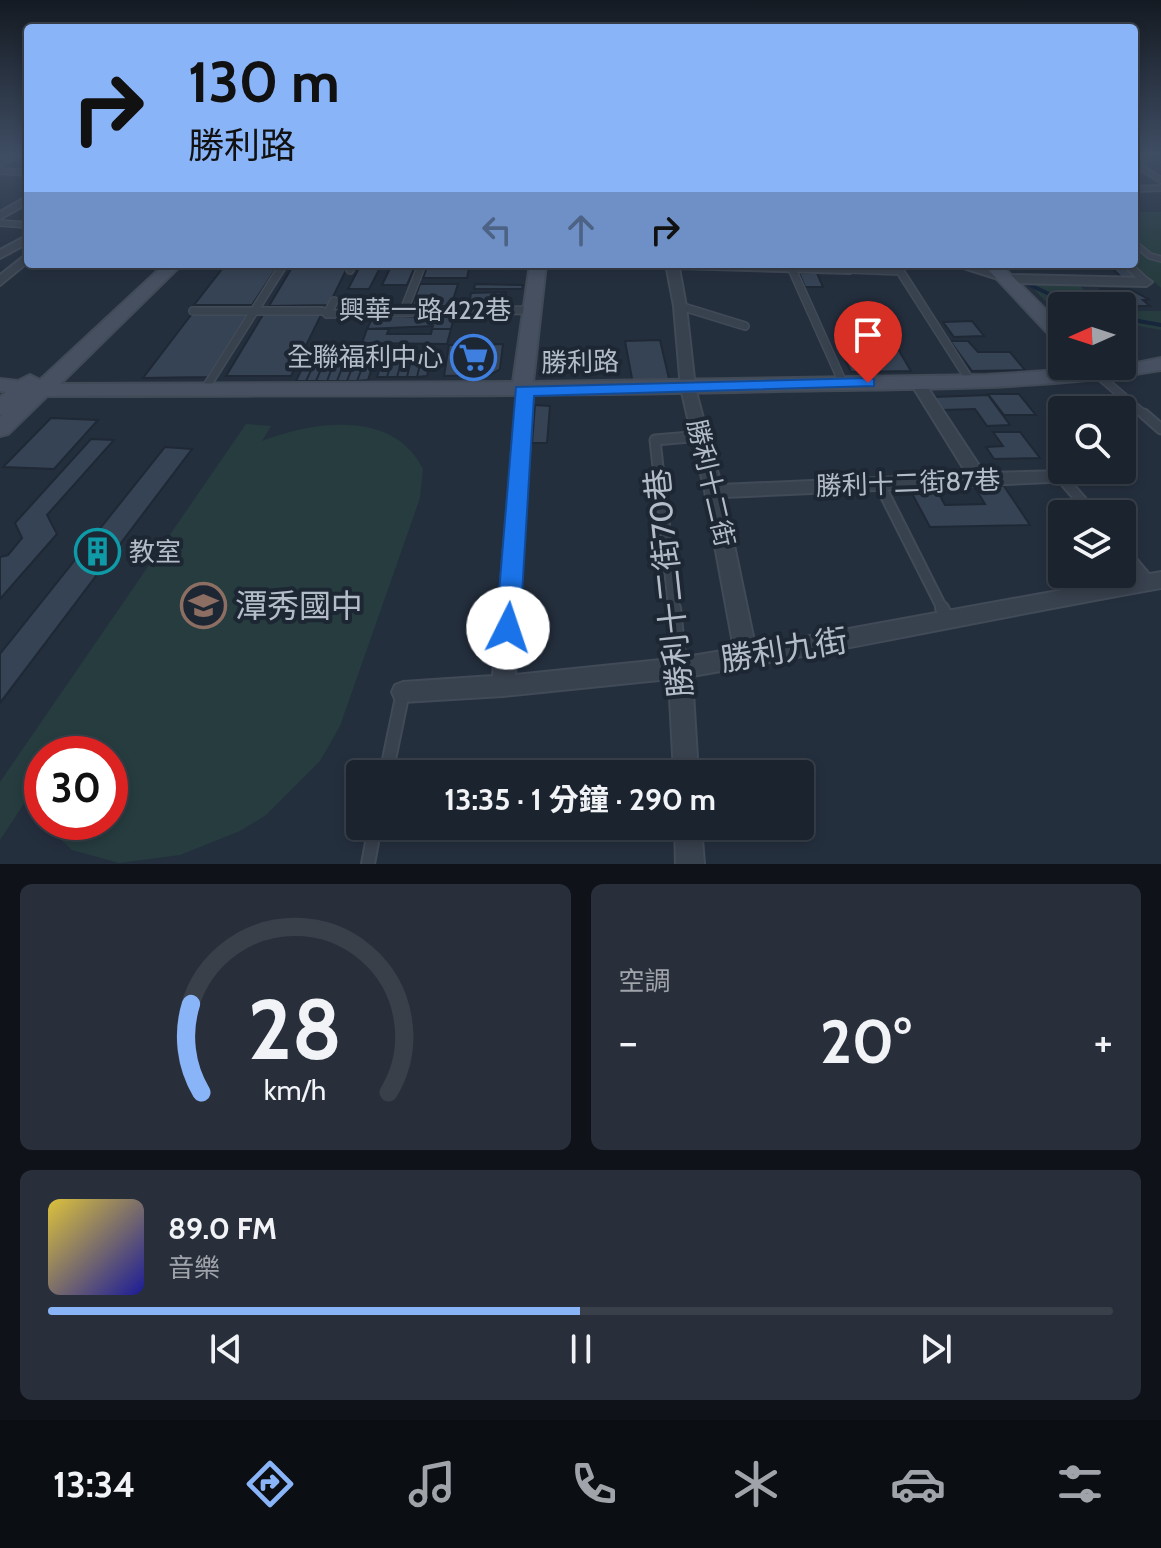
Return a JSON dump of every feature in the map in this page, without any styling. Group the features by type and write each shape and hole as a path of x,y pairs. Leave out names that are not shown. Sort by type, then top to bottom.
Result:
{"street":[{"path":"0,216 24,201"},
{"path":"0,255 24,240"},
{"path":"0,281 24,260"},
{"path":"0,429 34,388 154,268"},
{"path":"0,408 34,388 169,268"},
{"path":"503,686 525,393 522,391 537,268"},
{"name":"勝利十二街","path":"672,268 680,306 688,388 703,436 746,655"},
{"path":"768,268 820,268"},
{"path":"978,268 1005,273 1146,282"},
{"path":"1005,273 1048,321"},
{"name":"勝利路","path":"1136,366 1161,364"},
{"name":"勝利路","path":"0,385 34,388 522,391 971,382 1048,374"},
{"path":"917,382 980,480"},
{"name":"勝利十二街87巷","path":"714,491 1048,477"},
{"name":"勝利九街","path":"403,692 503,686 680,668 860,638 947,618 1155,581"},
{"name":"勝利十二街70巷","path":"680,668 685,760"},
{"path":"689,840 690,864"}],"lane":[{"path":"0,223 24,225"},
{"path":"1138,246 1150,256 1161,259"},
{"path":"205,389 281,268"},
{"path":"403,313 420,268"},
{"path":"861,268 900,271 971,382"},
{"path":"1131,268 1146,282"},
{"path":"792,269 843,383"},
{"name":"興華一路422巷","path":"334,301 327,314 531,310"},
{"path":"680,306 745,326"},
{"path":"193,311 322,311"},
{"path":"1105,380 1161,429"},
{"name":"勝利十二街70巷","path":"680,668 655,440 703,436"},
{"path":"879,483 947,618"},
{"path":"1067,484 1081,500"},
{"path":"1136,563 1155,581"},
{"path":"389,760 403,692"},
{"path":"368,864 372,840"}],"green space":[{"path":"1138,212 1161,212 1161,288 1138,268"},
{"path":"1028,283 1077,283 1086,292 1048,292 1048,304"},
{"path":"1136,311 1161,311 1161,330 1136,326"},
{"path":"246,424 271,426 262,441 305,428 328,425 373,428 393,436 410,450 423,469 420,498 340,726 320,761 266,815 240,831 180,855 119,863 72,850 61,840 128,840 128,736 32,736"},
{"path":"24,747 24,804 0,840 0,782"}],"building":[{"path":"223,268 276,268 252,305 194,305"},
{"path":"292,268 347,268 329,305 269,306"},
{"path":"359,268 380,268 369,289 348,289"},
{"path":"390,268 414,268 407,285 382,285"},
{"path":"427,268 469,269 467,278 423,278"},
{"path":"1112,268 1129,268 1140,278 1122,278"},
{"path":"799,273 817,273 823,287 805,287"},
{"path":"420,284 458,284 451,306 412,306"},
{"path":"475,284 523,285 522,289 474,289"},
{"path":"1101,289 1130,289 1135,292 1104,292"},
{"path":"506,292 505,305 469,305 471,293"},
{"path":"1136,292 1150,300 1143,300 1150,306 1136,306"},
{"path":"264,313 322,313 291,376 226,376"},
{"path":"248,314 208,377 143,378 191,315"},
{"path":"373,317 454,317 451,329 432,329 433,326 367,329"},
{"path":"972,321 984,336 954,337 943,322"},
{"path":"367,329 389,329 387,334 431,334 432,329 451,329 447,344 362,343"},
{"path":"660,340 670,383 633,384 625,341"},
{"path":"950,341 968,341 978,352 1010,352 1025,370 972,371"},
{"name":"全聯福利中心","path":"503,344 500,369 490,375 444,376 449,345"},
{"path":"838,344 853,344 858,354 874,354 872,349 881,349 878,344 895,344 911,371 851,372"},
{"path":"385,352 394,352 387,377 377,377"},
{"path":"394,352 404,352 397,377 387,377"},
{"path":"404,352 413,352 407,377 397,377"},
{"path":"413,352 423,352 417,377 407,377"},
{"path":"423,352 433,352 427,376 417,377"},
{"path":"327,355 316,381 306,381 318,356"},
{"path":"327,355 337,355 327,381 316,381"},
{"path":"337,355 347,355 337,381 327,381"},
{"path":"347,355 357,355 347,381 337,381"},
{"path":"357,355 367,355 357,381 347,381"},
{"path":"367,355 376,355 368,380 357,381"},
{"path":"308,356 318,356 306,381 296,381"},
{"path":"988,394 1019,394 1036,415 1004,415"},
{"path":"988,395 1010,425 987,426 975,409 942,410 933,397"},
{"path":"535,405 550,406 547,443 532,443"},
{"path":"51,418 98,420 54,469 3,467"},
{"path":"993,432 1020,432 1040,458 994,459 986,447 1003,446"},
{"name":"教室","path":"91,439 114,440 47,515 57,534 0,599 0,557 8,555 22,538 15,523"},
{"name":"教室","path":"165,447 192,449 0,703 0,654"},
{"path":"974,486 1004,486 1030,525 930,527 909,488 935,487 945,505 985,504"}],"waterway":[{"path":"987,268 990,269 987,268"},
{"path":"1022,281 1048,294"},
{"path":"1136,321 1161,325"}],"place":[{"name":"全聯福利中心","path":"474,357"},
{"name":"教室","path":"98,552"},
{"name":"潭秀國中","path":"204,606"}],"route":[{"path":"508,628 525,393 522,391 868,383"}]}
